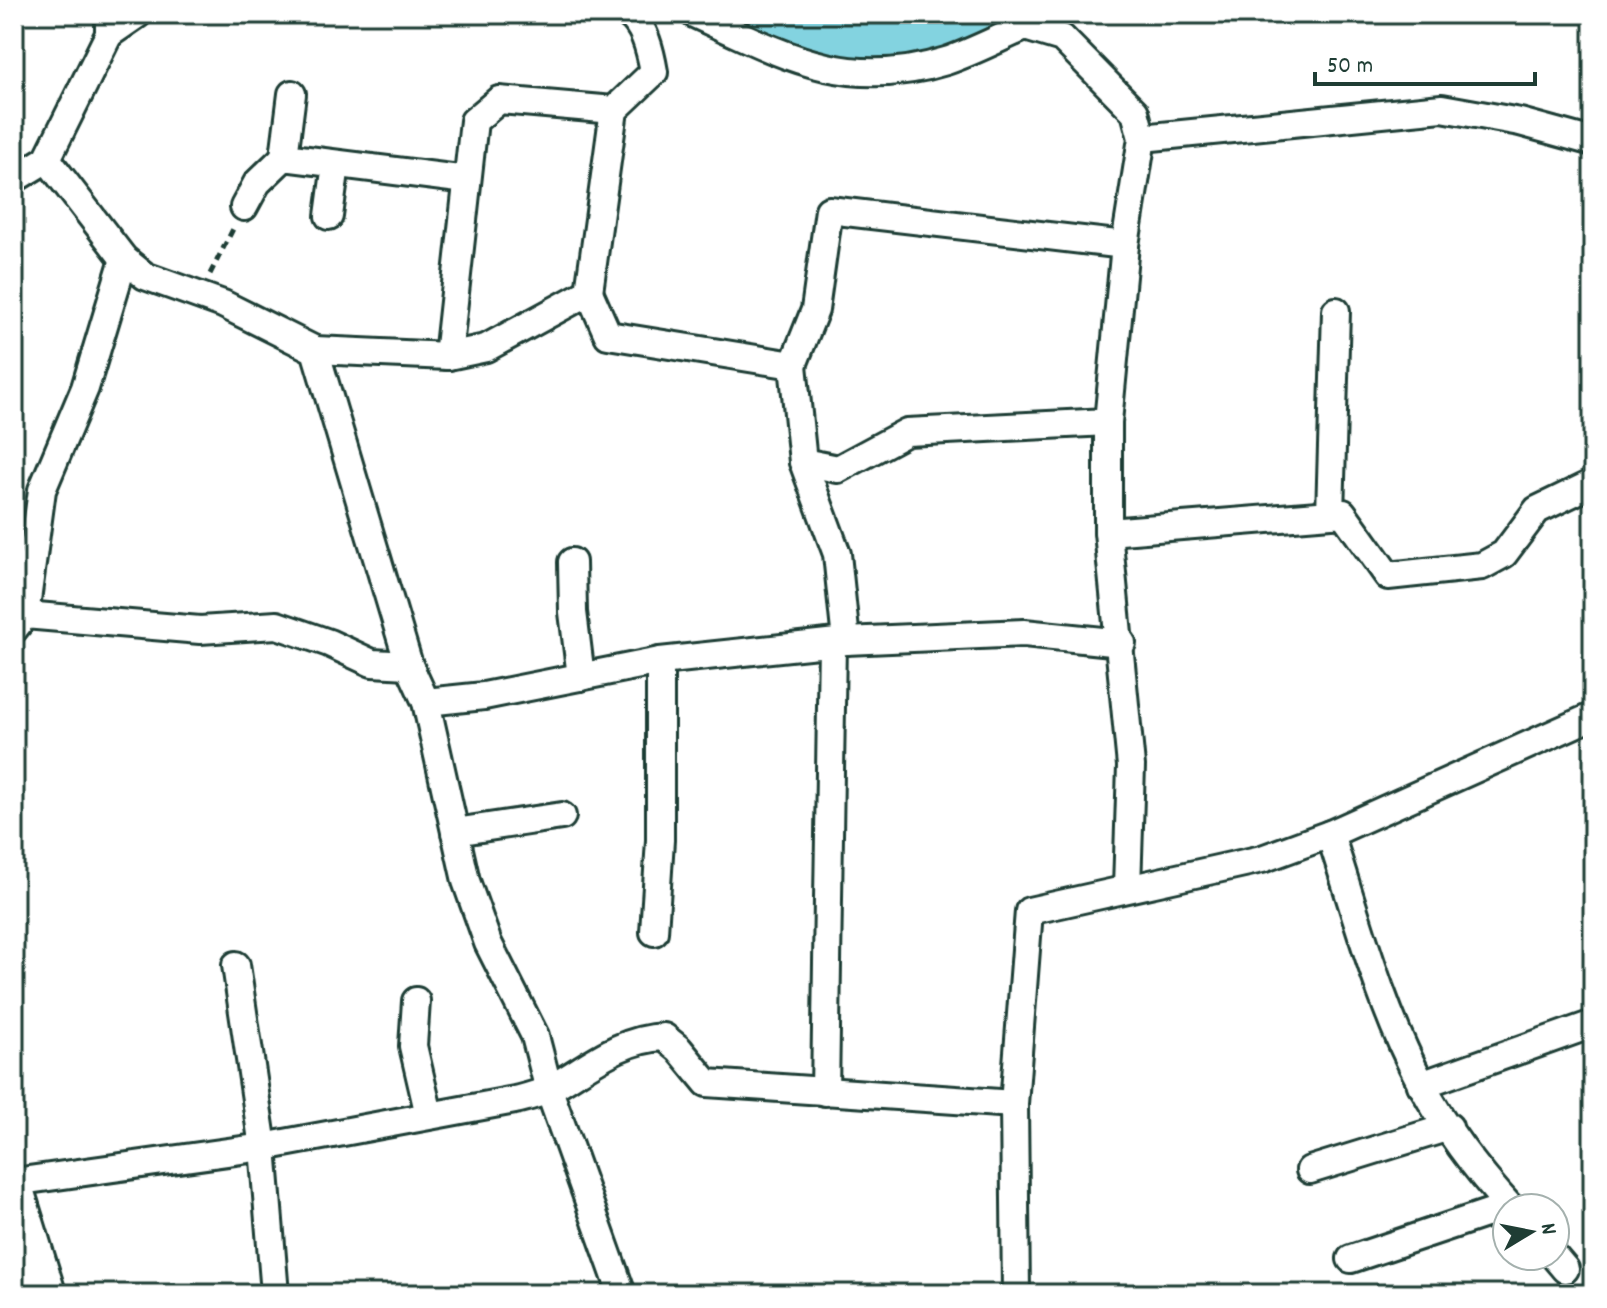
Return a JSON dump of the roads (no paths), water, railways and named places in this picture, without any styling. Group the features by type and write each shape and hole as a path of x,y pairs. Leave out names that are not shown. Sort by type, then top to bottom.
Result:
{"main road":[{"path":"14,1197 44,1294"}],"street":[{"path":"14,179 47,159 109,24 138,14"},
{"path":"628,14 636,19 652,56 654,72 614,110 589,292 608,335 793,365"},
{"path":"694,14 789,58 843,73 902,72 947,61 1024,19 1054,14"},
{"path":"1024,19 1062,38 1135,112 1142,138 1125,245 1108,422 1108,532 1122,643 1131,766 1127,887"},
{"path":"244,207 257,183 284,157 292,94"},
{"path":"448,356 474,121 499,100 614,110"},
{"path":"1142,138 1442,108 1520,122 1593,142"},
{"path":"284,157 467,180"},
{"path":"47,159 124,259 145,276 200,296 315,350 448,356 486,348 589,292"},
{"path":"329,216 336,164"},
{"path":"825,1092 839,642 837,554 803,462 793,365 815,310 829,210 1125,245"},
{"path":"124,259 85,388 42,490 20,622 200,630 277,625 329,643 372,663 409,665"},
{"path":"1330,514 1336,311"},
{"path":"315,350 409,665 426,702 466,881 488,943 535,1036 549,1090 622,1294"},
{"path":"803,462 838,469 907,432 1108,422"},
{"path":"1108,532 1343,513 1388,576 1482,566 1504,554 1537,510 1593,483"},
{"path":"572,562 573,612 581,677"},
{"path":"426,702 660,661 839,642 1024,633 1122,643"},
{"path":"654,932 660,840 660,661"},
{"path":"1016,1294 1014,1104 1029,911 1262,859 1330,834 1593,716"},
{"path":"455,832 562,816"},
{"path":"1330,834 1378,981 1421,1085 1477,1171 1496,1192"},
{"path":"236,965 263,1147 275,1294"},
{"path":"416,1001 413,1046 429,1115"},
{"path":"1421,1085 1593,1024"},
{"path":"14,1182 263,1147 515,1100 549,1090 592,1060 644,1038 664,1037 679,1049 707,1083 1014,1104"},
{"path":"1310,1170 1449,1127"},
{"path":"1351,1259 1491,1213"}],"waterway":[{"path":"748,14 865,43 911,38 988,14"}]}
